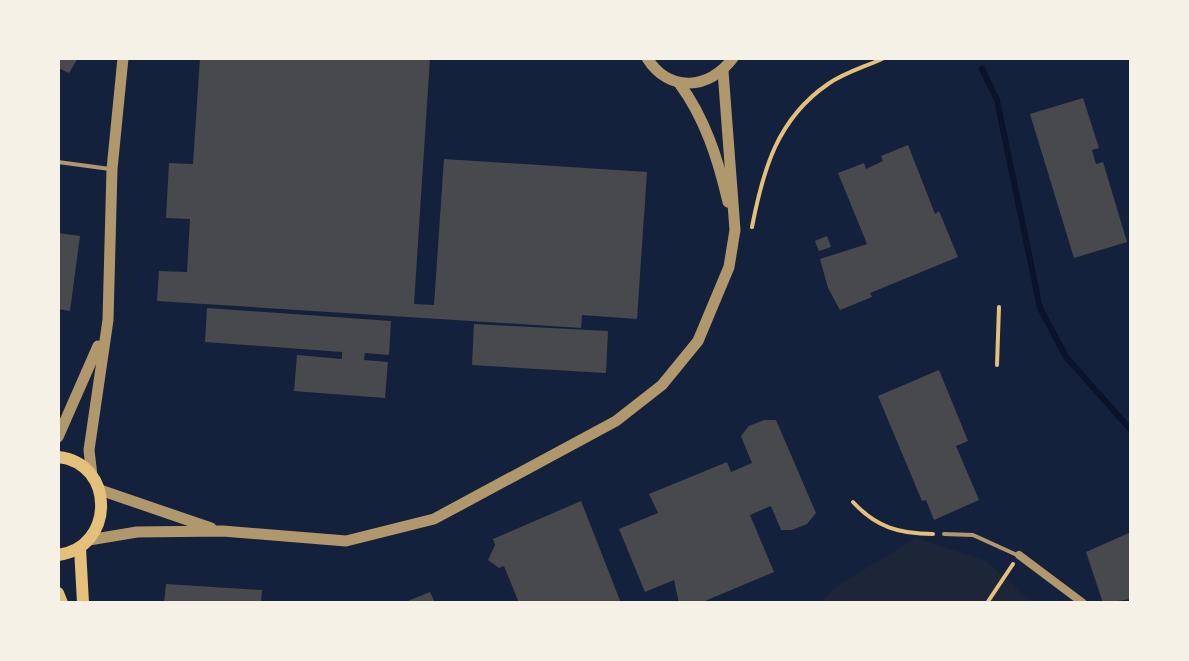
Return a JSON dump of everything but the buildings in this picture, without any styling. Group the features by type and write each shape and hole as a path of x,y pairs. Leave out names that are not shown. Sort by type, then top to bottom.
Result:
{"main road":[{"path":"58,457 81,465 100,490 102,517 84,544 83,603"},
{"path":"58,555 84,544"},
{"path":"58,593 62,603"}],"street":[{"path":"92,476 89,450 108,320 112,169 123,58"},
{"path":"647,58 665,78 695,84 723,71 733,58"},
{"path":"84,544 137,532 223,531 346,541 434,519 616,421 662,385 698,341 729,267 735,230 723,71"},
{"path":"679,83 695,104 714,149 735,230"},
{"path":"58,437 108,320"},
{"path":"100,490 144,508 223,531"},
{"path":"1019,555 1083,603"}],"lane":[{"path":"58,162 112,169"},
{"path":"944,534 973,535 1019,555"}],"path":[{"path":"751,232 762,172 785,125 803,104 828,83 884,58"},
{"path":"997,365 999,307"},
{"path":"853,502 869,519 888,529 944,534"},
{"path":"987,603 1019,555"}],"shaded area":[{"path":"916,538 986,561 1033,603 820,603 836,587"}],"waterway":[{"path":"982,69 997,100 1040,308 1066,357 1131,430"}]}
